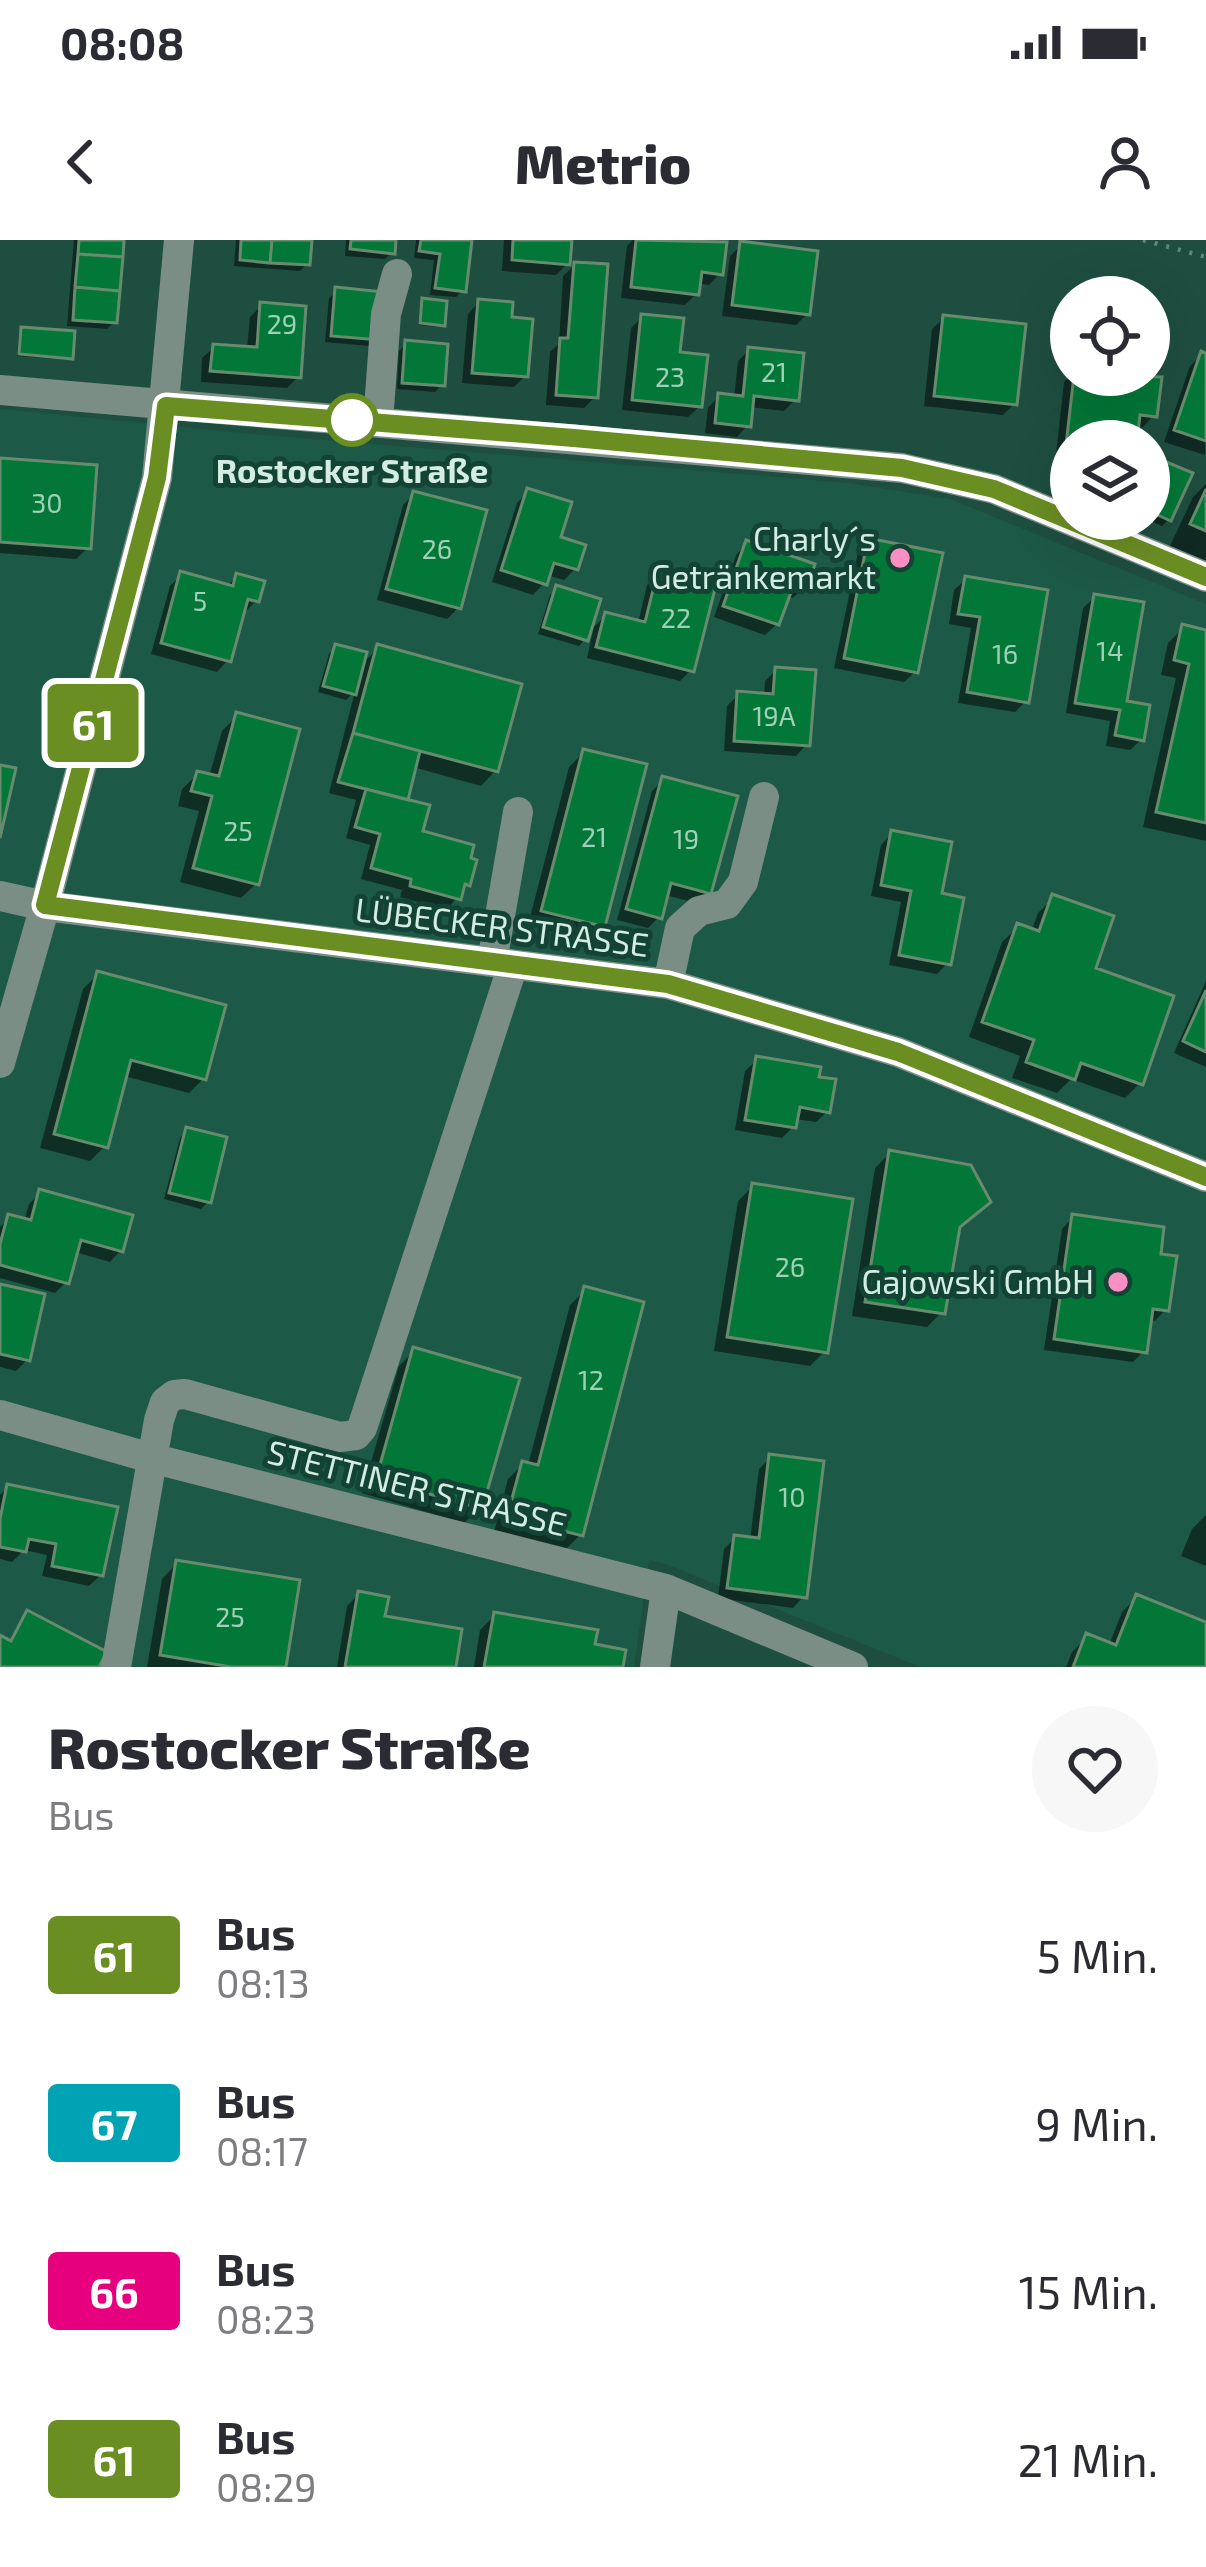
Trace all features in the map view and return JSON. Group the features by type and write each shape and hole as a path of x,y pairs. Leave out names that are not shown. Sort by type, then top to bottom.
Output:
{"street":[{"path":"0,1063 157,478 179,240"},
{"path":"378,422 386,314 397,274"},
{"path":"0,390 902,468 994,489 1206,577"},
{"path":"668,984 680,928 699,911 727,904 743,882 764,797"},
{"path":"116,1667 151,1457 165,1402 185,1394 340,1437 356,1436 368,1412 502,963 518,812"},
{"path":"0,896 45,905"},
{"name":"LÜBECKER STRASSE","path":"45,905 668,984 898,1052 1206,1177"},
{"name":"STETTINER STRASSE","path":"0,1415 666,1589 853,1667"},
{"path":"655,1667 666,1589"}],"path":[{"path":"1143,240 1206,257"}],"shaded area":[{"path":"0,409 848,483 950,499 1206,604 1206,1667 920,1667 649,1560 634,1667 0,1667"}],"building":[{"path":"79,240 124,240 123,257 78,254"},
{"path":"241,240 272,240 270,263 240,260"},
{"path":"272,240 312,240 310,265 270,263"},
{"path":"351,240 396,240 395,254 350,249"},
{"path":"421,240 472,240 466,292 435,288 440,254 419,251"},
{"path":"513,240 572,240 570,265 512,260"},
{"path":"636,240 727,242 723,275 702,272 699,295 631,287"},
{"path":"740,241 818,251 810,315 732,305"},
{"path":"78,254 123,257 120,291 75,287"},
{"path":"574,262 608,264 598,398 556,395 560,338 568,338"},
{"path":"75,287 120,291 117,323 73,320"},
{"path":"335,287 384,292 379,340 331,336"},
{"path":"422,298 447,301 445,326 420,323"},
{"path":"478,299 513,302 512,317 533,319 528,377 472,373"},
{"path":"260,302 306,306 301,378 210,371 213,344 257,347"},
{"path":"641,314 684,318 680,352 708,355 702,407 632,400"},
{"path":"943,315 1026,324 1017,405 934,396"},
{"path":"21,327 75,331 73,359 19,354"},
{"path":"405,340 448,344 445,386 402,383"},
{"path":"748,347 804,353 799,401 754,396 751,427 715,423 718,393 743,396"},
{"path":"1201,351 1206,353 1206,441 1174,430"},
{"path":"1072,396 1160,396 1157,417 1069,420"},
{"path":"0,458 97,465 91,549 0,542"},
{"path":"1170,463 1193,473 1170,521"},
{"path":"527,488 572,502 561,537 586,545 578,570 554,563 547,585 501,570"},
{"path":"1206,489 1206,531 1190,524"},
{"path":"413,491 487,510 461,609 386,589"},
{"path":"868,538 943,553 918,673 844,658"},
{"path":"746,540 815,564 807,589 794,584 779,625 723,606"},
{"path":"658,570 716,585 694,672 596,647 605,612 645,622"},
{"path":"180,571 233,586 236,573 265,581 259,602 248,599 231,662 161,643"},
{"path":"965,576 1048,590 1029,703 967,692 980,617 958,614"},
{"path":"556,585 601,599 588,641 543,627"},
{"path":"1094,594 1144,602 1127,701 1150,705 1144,741 1115,735 1120,710 1075,703"},
{"path":"1182,624 1206,630 1206,823 1156,812 1189,664 1174,660"},
{"path":"335,644 367,652 356,695 323,686"},
{"path":"377,644 522,684 498,772 353,733"},
{"path":"775,667 816,670 810,746 734,741 737,691 773,694"},
{"path":"236,712 300,729 259,885 193,868 212,796 191,791 197,771 219,776"},
{"path":"353,733 420,751 408,800 338,782"},
{"path":"583,749 647,764 605,927 541,911"},
{"path":"0,765 16,768 0,838"},
{"path":"662,776 738,796 711,894 671,883 662,919 626,909"},
{"path":"366,789 430,805 423,831 474,845 471,858 477,860 461,900 410,886 411,879 371,868 380,834 355,827"},
{"path":"891,830 952,842 942,893 964,898 951,965 899,955 911,891 881,885"},
{"path":"1052,894 1114,916 1096,968 1174,996 1143,1085 1081,1063 1075,1080 1026,1062 1034,1040 982,1022 1017,923 1039,931"},
{"path":"97,971 226,1005 206,1080 131,1060 108,1148 54,1134"},
{"path":"1206,990 1206,1052 1183,1041"},
{"path":"756,1056 821,1067 819,1077 836,1079 830,1113 800,1107 796,1128 745,1120"},
{"path":"186,1127 227,1137 211,1203 169,1193"},
{"path":"889,1150 971,1165 991,1202 960,1227 945,1314 865,1302"},
{"path":"752,1183 853,1199 828,1353 727,1337"},
{"path":"39,1189 133,1215 123,1252 81,1240 69,1284 0,1265 8,1214 31,1220"},
{"name":"Gajowski GmbH","path":"1072,1214 1164,1227 1161,1254 1177,1256 1169,1311 1153,1309 1147,1353 1054,1339"},
{"path":"0,1284 45,1294 30,1361 0,1354"},
{"path":"584,1286 644,1302 583,1536 507,1517 522,1461 538,1465"},
{"path":"413,1347 520,1378 482,1509 376,1479"},
{"path":"769,1454 824,1461 807,1598 727,1588 734,1535 759,1538"},
{"path":"7,1484 118,1507 103,1576 52,1566 56,1544 29,1539 26,1552 0,1547"},
{"path":"176,1560 300,1580 286,1667 231,1667 160,1655"},
{"path":"358,1591 389,1597 385,1616 462,1629 456,1667 345,1667"},
{"path":"1136,1594 1206,1622 1206,1667 1073,1667 1086,1633 1116,1645"},
{"path":"27,1610 107,1652 99,1667 0,1667 0,1635 11,1641"},
{"path":"494,1612 598,1630 595,1644 626,1650 623,1667 484,1667"}],"bus line":[{"name":"61","path":"1206,577 994,489 902,468 166,406 157,478 45,905 668,984 898,1052 1206,1177"}],"place":[{"name":"Rostocker Straße","path":"352,420"},
{"name":"Charly´s Getränkemarkt","path":"900,558"},
{"name":"Gajowski GmbH","path":"1118,1282"}]}
